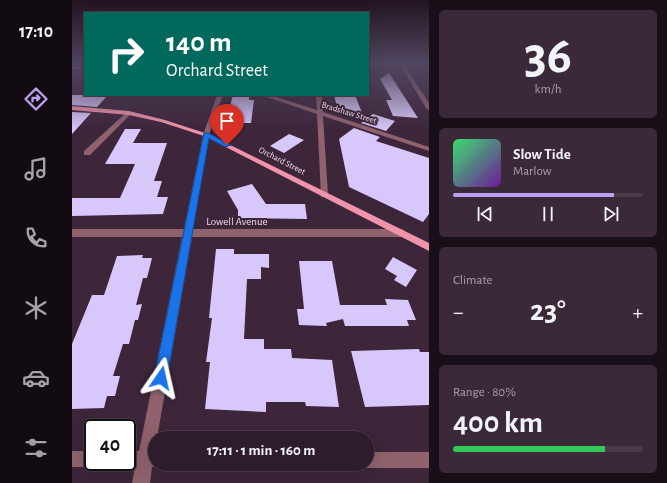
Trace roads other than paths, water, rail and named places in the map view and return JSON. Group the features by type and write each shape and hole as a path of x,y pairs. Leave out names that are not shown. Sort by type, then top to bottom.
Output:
{"main road":[{"name":"Orchard Street","path":"72,108 129,113 178,125 206,135 429,246"}],"street":[{"path":"415,86 429,108"},
{"path":"155,431 206,135 220,96"},
{"name":"Bradshaw Street","path":"267,96 381,132 429,149"},
{"path":"319,96 324,195"},
{"path":"87,153 129,113"},
{"name":"Lowell Avenue","path":"72,233 402,233"},
{"path":"72,459 84,459"},
{"path":"136,459 148,459"},
{"path":"374,460 429,460"},
{"path":"140,483 148,464"}]}
